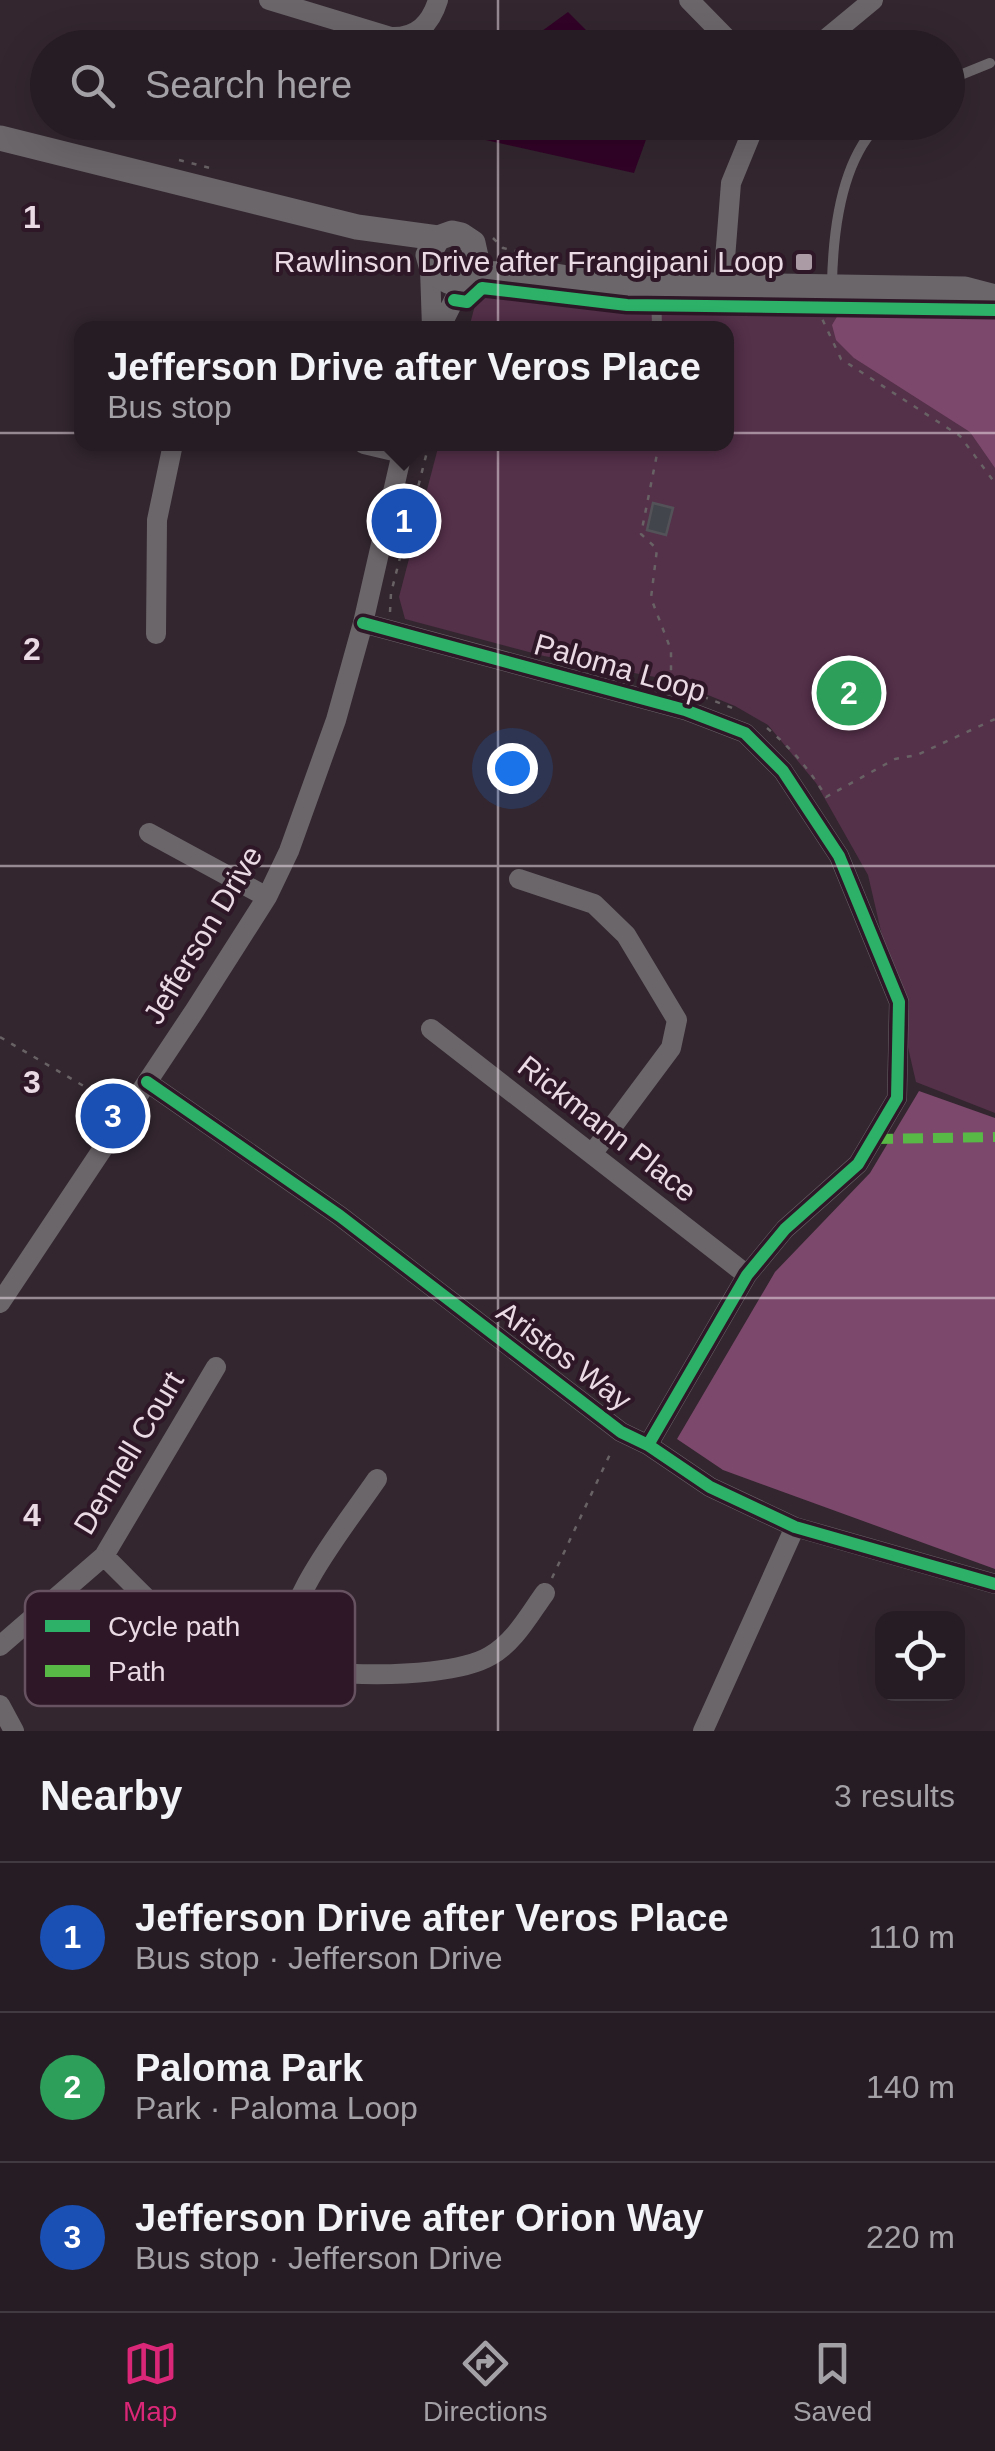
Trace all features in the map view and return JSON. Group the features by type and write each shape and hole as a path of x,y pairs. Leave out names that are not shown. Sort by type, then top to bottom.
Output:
{"street":[{"path":"269,0 365,30"},
{"path":"418,30 430,20 438,0"},
{"path":"689,0 718,30"},
{"path":"836,30 873,0"},
{"path":"0,138 357,227 438,238 452,233 461,235 475,248 537,273"},
{"path":"723,284 731,183 749,140"},
{"path":"0,154 58,154"},
{"path":"357,227 430,267 445,281 537,273 600,282 723,284 833,296 964,289 995,282"},
{"path":"432,321 429,250 438,238"},
{"path":"444,321 477,262 475,248"},
{"path":"964,289 995,297"},
{"path":"156,634 158,520 172,451"},
{"name":"Jefferson Drive","path":"2,1296 128,1112 267,897 316,780 363,623 402,451"},
{"name":"Paloma Loop","path":"363,623 684,710 744,733 783,771 839,856 899,1002 897,1098 858,1164 785,1229 746,1276 648,1445"},
{"path":"149,833 267,897"},
{"path":"519,879 594,904 626,935 677,1020 671,1048 592,1154"},
{"name":"Rickmann Place","path":"432,1029 746,1276"},
{"name":"Aristos Way","path":"147,1082 340,1216 620,1432 648,1445 710,1487 794,1527 995,1584"},
{"name":"Dennell Court","path":"64,1591 104,1556 216,1367"},
{"path":"302,1591 377,1479"},
{"path":"703,1731 794,1527"},
{"path":"104,1556 141,1591"},
{"path":"355,1671 469,1666 492,1656 509,1641 545,1593"},
{"name":"Dennell Court","path":"0,1646 25,1624"},
{"path":"0,1705 14,1731"}],"lane":[{"path":"965,73 990,63"},
{"path":"833,296 839,198 866,140"},
{"path":"656,283 657,321"}],"path":[{"path":"796,306 816,307 833,296"},
{"path":"816,307 841,358 960,436 995,483"},
{"path":"396,621 389,610 390,593 427,451"},
{"path":"657,451 641,534 657,548 651,598 670,650 671,686 715,699 745,714"},
{"path":"766,728 791,750 826,797 894,759 917,755 995,719"},
{"path":"0,1037 128,1112"},
{"path":"545,1593 620,1432"}],"shaded area":[{"path":"568,12 586,30 543,30"},
{"path":"486,140 646,140 634,173"},
{"path":"482,279 603,300 995,314 995,1113 916,1082 868,875 816,783 768,725 735,706 671,680 544,656 405,619 399,597 437,451 734,451 734,321 471,321"},
{"path":"838,315 995,319 995,468 970,432 854,358 836,340 832,325"},
{"path":"919,1091 995,1118 995,1569 723,1470 677,1439 775,1272 870,1173"}],"building":[{"path":"653,503 673,508 666,535 647,530"}],"marked path":[{"path":"873,1139 995,1137"}],"cycle path":[{"path":"454,300 467,302 482,288 627,305 995,310"},
{"path":"363,623 685,710 745,733 783,771 839,856 899,1002 897,1098 858,1164 785,1229 747,1275 648,1445"},
{"path":"147,1082 340,1216 621,1432 648,1445 710,1487 795,1527 995,1584"}],"place":[{"name":"Rawlinson Drive after Frangipani Loop","path":"804,262"},
{"name":"Jefferson Drive after Veros Place","path":"404,521"},
{"name":"Paloma Park","path":"849,693"},
{"name":"Jefferson Drive after Orion Way","path":"113,1116"}]}
